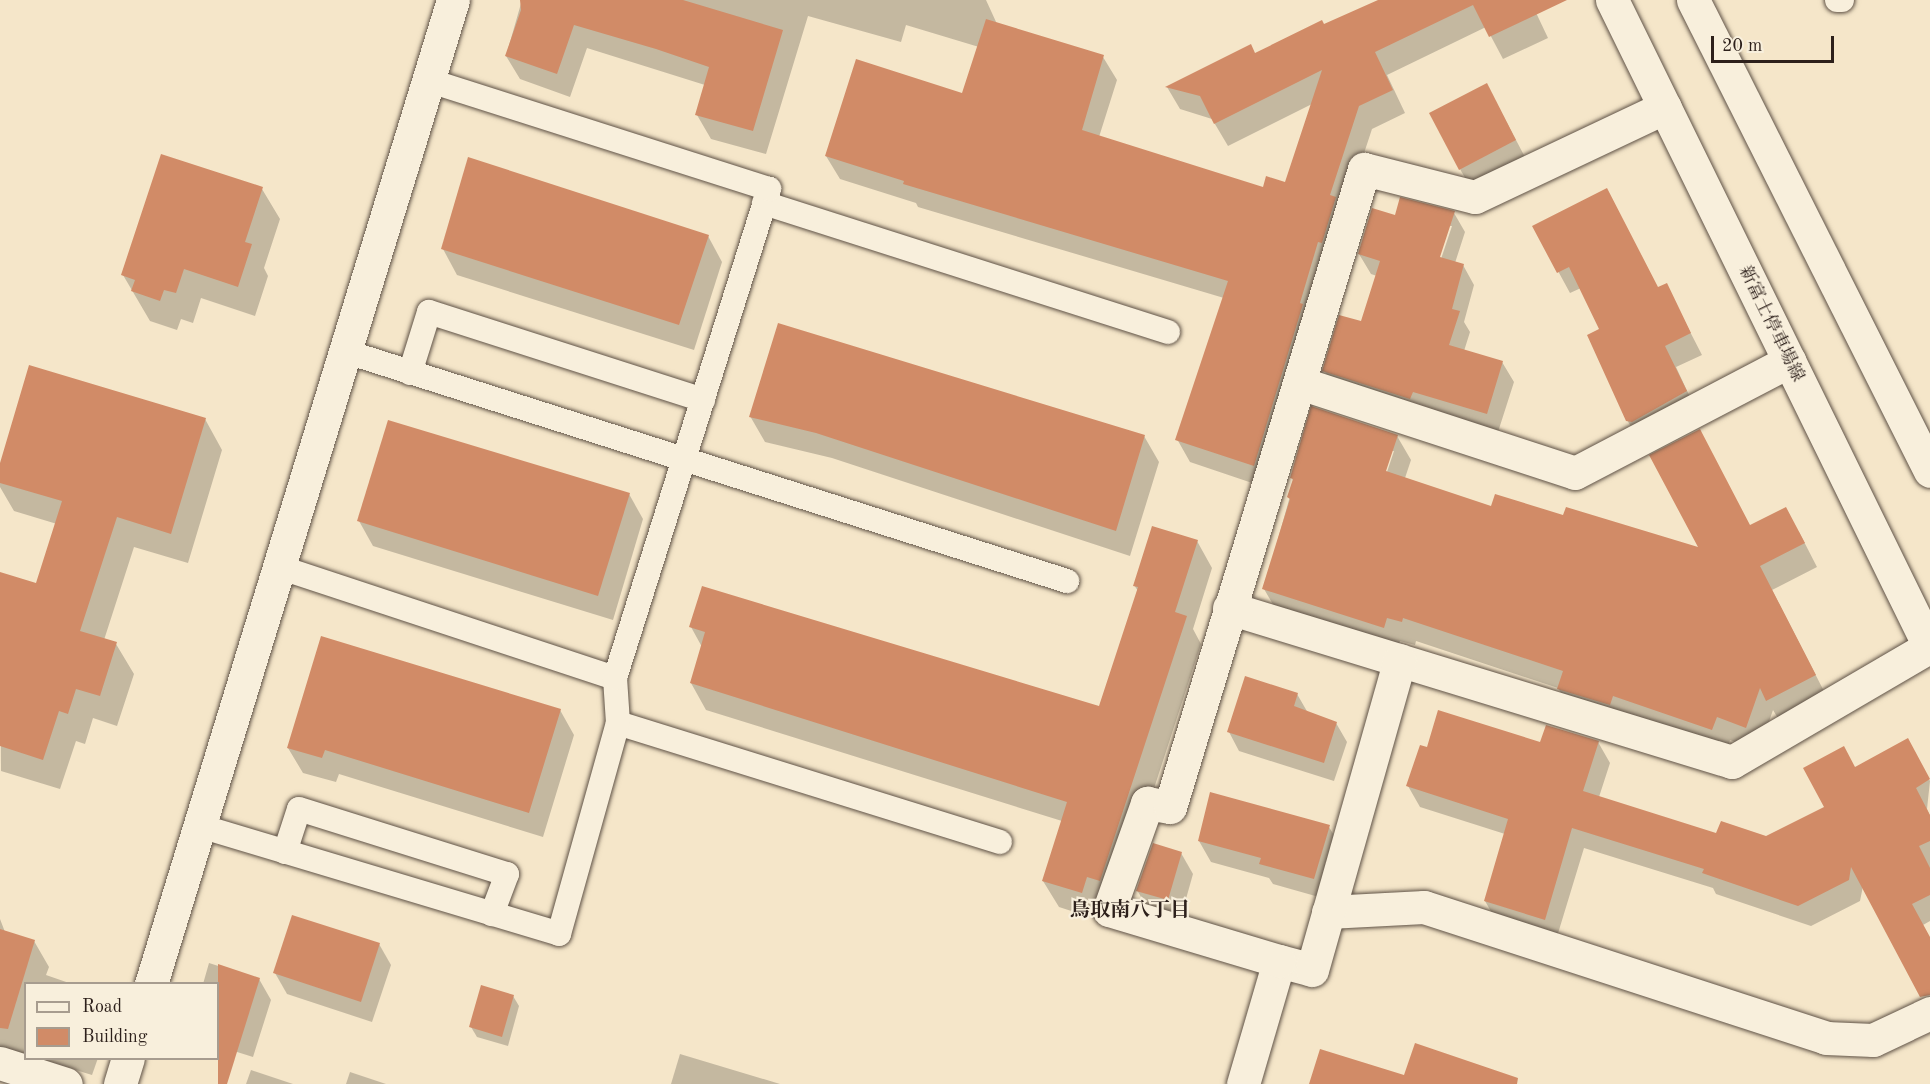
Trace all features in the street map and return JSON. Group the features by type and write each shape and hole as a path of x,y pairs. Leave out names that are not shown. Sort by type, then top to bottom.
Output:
{"street":[{"path":"152,982 453,0"},
{"name":"新富士停車場線","path":"1612,0 1930,648"},
{"path":"1693,0 1930,471"},
{"path":"1400,660 1312,970 1109,910 1147,803 1170,807 1364,169 1474,197 1665,107"},
{"path":"1300,382 1575,473 1789,361"},
{"path":"1229,608 1732,762 1930,648"},
{"path":"1328,912 1424,907 1827,1038 1873,1040 1930,1013"},
{"path":"1243,1084 1279,961"},
{"path":"120,1084 128,1060"},
{"path":"0,1063 66,1084"}],"lane":[{"path":"200,826 560,934 618,723 615,678 769,189 427,80"},
{"path":"764,203 1168,332"},
{"path":"410,373 429,312 703,400"},
{"path":"344,351 684,462 1067,581"},
{"path":"279,567 615,678"},
{"path":"618,723 1000,842"},
{"path":"285,852 299,809 507,874 492,914"}],"building":[{"path":"520,0 683,0 783,30 753,131 695,115 709,67 656,49 574,25 557,74 505,56 521,10"},
{"path":"1378,0 1567,0 1489,37 1473,5 1375,52 1393,90 1359,106 1330,195 1336,197 1322,243 1318,242 1300,303 1303,304 1254,466 1175,440 1228,281 903,184 904,181 825,156 856,59 962,93 986,19 1104,55 1082,130 1263,187 1266,176 1285,182 1322,70 1214,124 1200,96 1165,87 1251,44 1255,53 1322,20 1324,24"},
{"path":"1487,83 1516,140 1459,170 1429,113"},
{"path":"161,154 263,187 245,242 252,244 238,287 184,269 176,293 164,290 160,301 131,291 135,280 121,275"},
{"path":"468,157 709,235 679,325 441,249"},
{"path":"1607,188 1658,287 1667,283 1691,333 1665,346 1687,391 1632,422 1626,421 1587,335 1599,329 1569,267 1557,273 1532,226"},
{"path":"1400,197 1455,211 1440,257 1464,264 1452,309 1460,311 1449,345 1503,361 1487,414 1413,392 1410,399 1322,371 1339,315 1361,321 1380,261 1358,254 1372,208 1395,215"},
{"path":"778,323 1145,435 1116,531 816,433 749,417"},
{"path":"29,365 206,418 171,534 117,517 80,631 117,642 100,696 76,689 68,714 59,711 43,760 0,746 0,572 36,583 62,501 0,483 0,463"},
{"path":"1311,406 1398,435 1386,471 1491,506 1495,494 1563,515 1566,507 1698,547 1649,455 1700,429 1750,525 1786,507 1805,543 1760,566 1816,675 1766,701 1760,688 1746,728 1717,717 1712,730 1613,696 1610,705 1557,689 1563,671 1403,618 1402,622 1387,618 1384,628 1262,589 1290,499 1287,497 1293,479 1290,478"},
{"path":"388,420 630,493 598,596 357,521"},
{"path":"1152,526 1198,540 1175,612 1187,616 1100,881 1087,877 1082,893 1042,881 1067,802 690,683 705,632 689,627 702,586 1099,706 1138,587 1133,586"},
{"path":"321,636 561,709 529,813 325,750 322,758 287,748"},
{"path":"1245,676 1298,693 1294,706 1337,722 1324,763 1227,732"},
{"path":"1438,710 1540,742 1546,725 1599,741 1583,791 1716,833 1721,821 1766,836 1824,807 1803,768 1844,746 1855,767 1908,738 1930,779 1916,788 1930,815 1930,841 1919,846 1930,868 1930,895 1912,904 1930,937 1930,995 1920,997 1851,867 1849,880 1798,906 1702,873 1704,869 1572,828 1545,920 1484,901 1508,819 1406,786 1420,745 1427,747"},
{"path":"1210,792 1330,825 1314,879 1259,864 1261,858 1198,841"},
{"path":"1153,843 1182,852 1168,900 1136,891"},
{"path":"292,915 380,943 361,1002 273,973"},
{"path":"0,929 35,940 8,1029 0,1028"},
{"path":"218,964 260,978 227,1084 218,1084"},
{"path":"481,985 514,995 502,1037 469,1027"},
{"path":"1415,1043 1518,1078 1517,1084 1309,1084 1320,1049 1404,1075"}],"district":[{"name":"鳥取南八丁目","path":"1130,911"}]}
